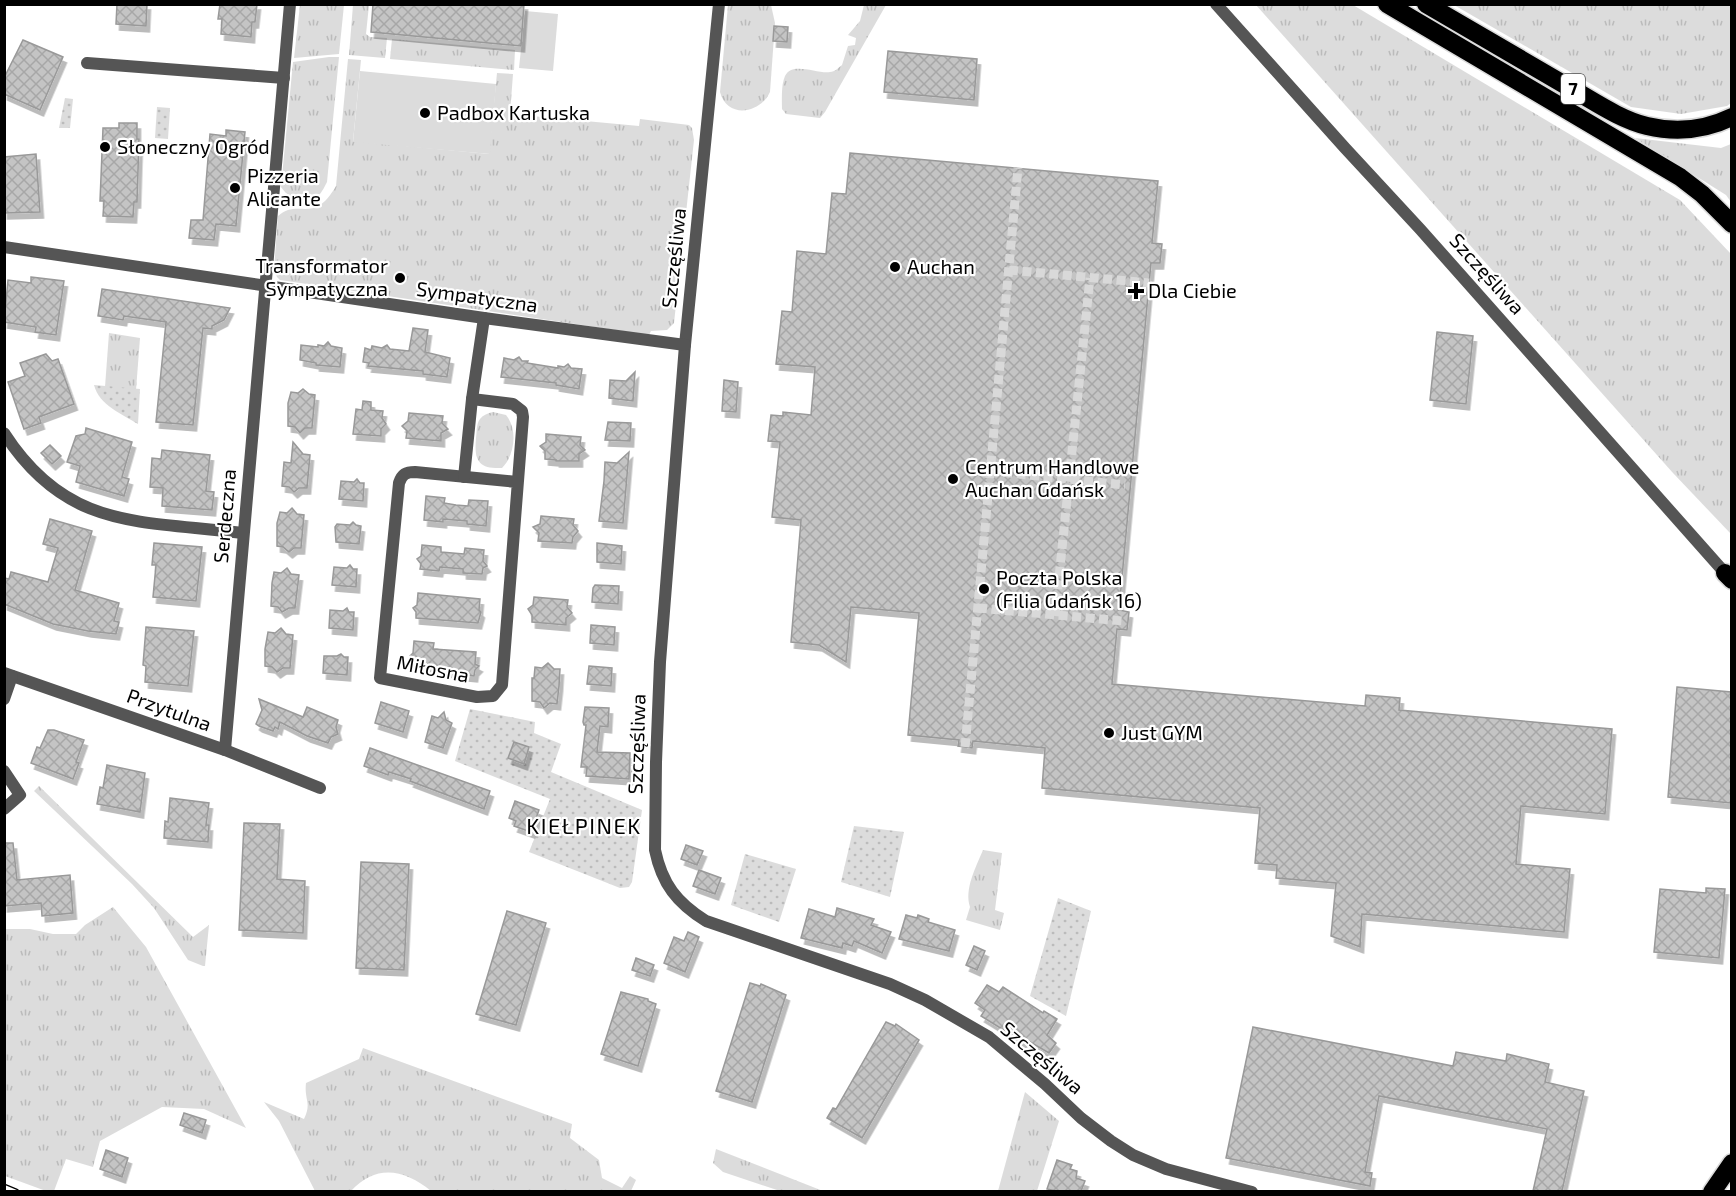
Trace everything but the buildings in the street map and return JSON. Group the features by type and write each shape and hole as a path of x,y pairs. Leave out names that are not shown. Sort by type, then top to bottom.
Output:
{"highway":[{"path":"1387,4 1680,177 1702,194 1731,224"},
{"name":"7","path":"1426,4 1622,117 1647,126 1696,129 1717,124 1731,117"},
{"path":"1712,1191 1731,1163"}],"street":[{"path":"264,285 290,4"},
{"name":"Szczęśliwa","path":"719,4 685,345 657,715 655,850 668,887 688,909 706,921 890,984 944,1010 989,1037 1082,1118 1133,1155 1166,1169 1252,1191"},
{"name":"Szczęśliwa","path":"1216,4 1428,238 1728,576"},
{"path":"87,63 284,78"},
{"name":"Sympatyczna","path":"4,247 484,318 685,345"},
{"name":"Serdeczna","path":"225,750 264,285"},
{"path":"464,477 484,318"},
{"name":"Miłosna","path":"472,399 513,404 522,411 513,563 502,685 493,696 477,698 381,678 401,477 404,474 415,472 517,482"},
{"path":"4,433 18,453 43,480 65,497 87,508 124,520 243,532"},
{"path":"4,699 8,675"},
{"name":"Przytulna","path":"8,675 225,750 320,788"},
{"path":"4,771 20,795 4,809"}],"green space":[{"path":"300,5 344,5 339,54 294,58"},
{"path":"353,5 369,5 366,34 370,37 387,38 385,58 349,55"},
{"path":"728,5 771,5 775,23 770,92 759,105 752,109 736,110 724,101 720,92"},
{"path":"864,5 886,5 825,112 820,118 786,114 782,109 782,88 785,76 793,69 830,72 842,65 848,46 855,45 856,38 848,35 860,21"},
{"path":"1256,5 1353,5 1680,200 1731,254 1731,534 1673,473"},
{"path":"1454,5 1731,5 1731,103 1727,106 1681,114 1631,107"},
{"path":"525,11 558,14 553,71 519,68"},
{"path":"392,39 515,50 514,70 390,59"},
{"path":"339,57 327,182 320,194 314,198 298,200 288,195 281,187 293,62"},
{"path":"348,59 361,60 353,141 489,154 497,73 513,74 510,114 639,126 640,119 689,125 692,128 694,140 674,323 667,330 651,331 649,335 280,280 274,269 278,216 293,209 313,208 320,205 336,186"},
{"name":"Padbox Kartuska","path":"360,71 496,84 490,154 353,142"},
{"path":"65,98 73,99 70,128 59,128"},
{"path":"157,107 170,108 168,139 155,138"},
{"path":"1635,138 1721,148 1731,144 1731,202 1726,195"},
{"path":"109,333 140,338 136,390 105,387"},
{"path":"94,385 140,389 138,424 106,403"},
{"path":"493,412 506,415 512,427 512,449 502,468 483,465 479,462 476,452 479,421 484,415"},
{"path":"470,709 535,722 534,733 561,744 551,772 642,810 632,882 629,887 620,888 529,852 550,799 455,761"},
{"path":"39,786 193,937 209,925 205,966 188,960 154,908 132,884 34,791"},
{"path":"854,826 904,832 890,897 841,882"},
{"path":"983,850 1002,853 995,910 1004,913 1000,930 966,920 970,907 970,886"},
{"path":"745,854 796,869 779,922 731,905"},
{"path":"1058,898 1091,911 1066,1016 1030,996"},
{"path":"113,907 146,947 246,1128 204,1109 162,1107 100,1141 93,1167 66,1159 54,1191 46,1191 5,1176 5,929 76,934 85,925"},
{"path":"363,1048 572,1124 570,1138 599,1160 602,1178 622,1188 630,1176 636,1180 631,1191 431,1191 400,1174 380,1173 361,1182 351,1191 315,1191 279,1121 264,1102 304,1119 308,1105 306,1083 359,1059"},
{"path":"1025,1092 1059,1121 1037,1191 998,1191"},
{"path":"716,1149 823,1191 780,1191 723,1172 713,1163"}],"tunnel":[{"path":"965,747 1018,168"},
{"path":"1009,270 1149,283"},
{"path":"1055,616 1090,278"},
{"path":"990,471 1125,485"},
{"path":"978,608 1123,621"}],"railway":[{"path":"4,1187 16,1192"}],"place":[{"name":"Padbox Kartuska","path":"425,113"},
{"name":"Słoneczny Ogród","path":"105,147"},
{"name":"Pizzeria Alicante","path":"235,188"},
{"name":"Auchan","path":"895,267"},
{"name":"Transformator Sympatyczna","path":"400,278"},
{"name":"Dla Ciebie","path":"1136,291"},
{"name":"Centrum Handlowe Auchan Gdańsk","path":"953,479"},
{"name":"Poczta Polska (Filia Gdańsk 16)","path":"984,589"},
{"name":"Just GYM","path":"1109,733"}],"district":[{"name":"KIEŁPINEK","path":"584,826"}]}
